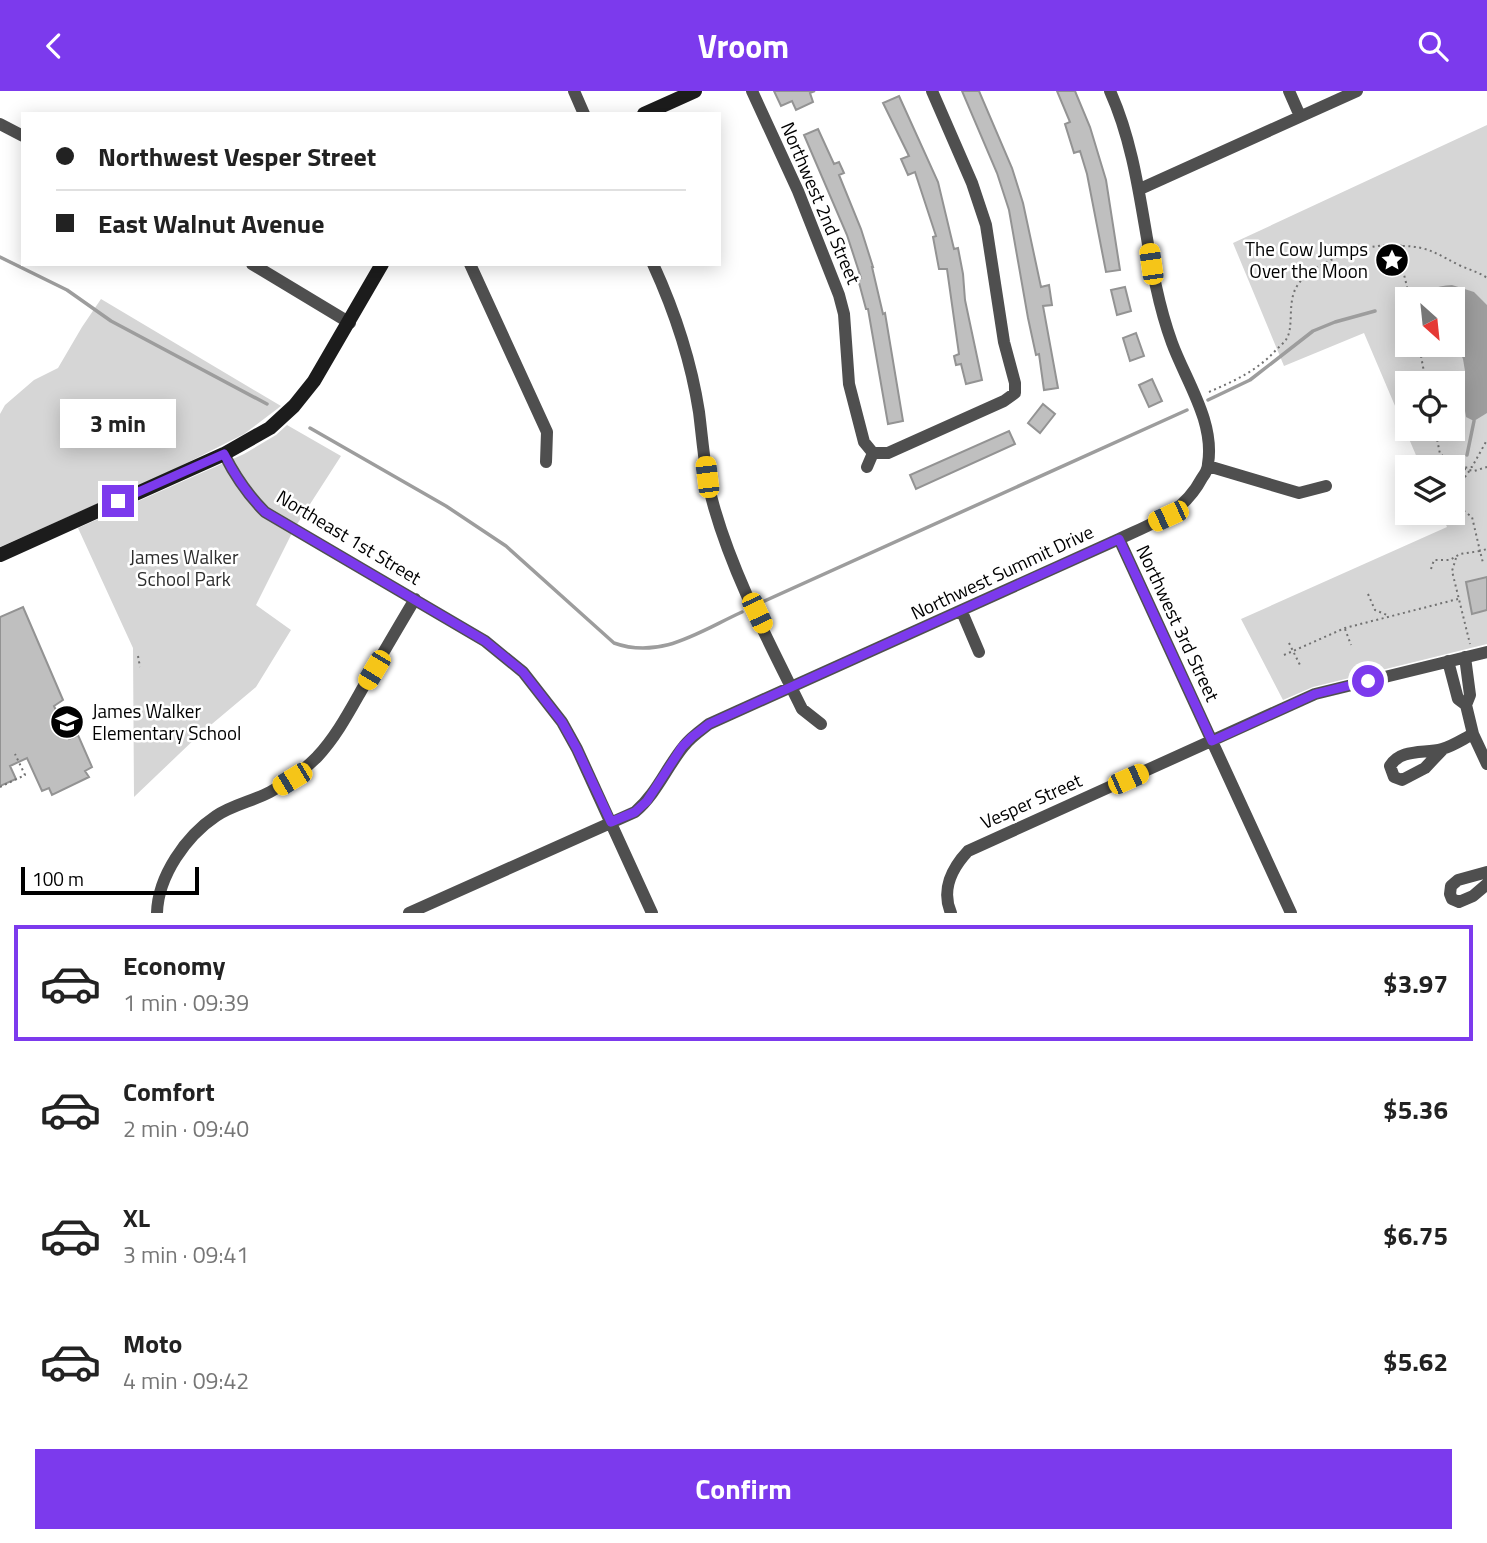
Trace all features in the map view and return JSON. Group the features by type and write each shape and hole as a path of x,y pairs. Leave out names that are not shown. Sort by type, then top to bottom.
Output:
{"street":[{"path":"574,91 583,112"},
{"path":"648,112 695,91"},
{"name":"Northwest 2nd Street","path":"752,91 798,191 839,295 844,314 849,384 864,442 873,453"},
{"path":"867,467 873,453 888,453 1004,401 1015,393 1014,377 1004,342 986,225 972,183 932,91"},
{"path":"1110,91 1125,128 1140,189 1158,298 1172,343 1205,422 1209,444 1208,466 1299,493 1326,487"},
{"path":"1289,91 1300,116"},
{"path":"1140,189 1357,91"},
{"path":"0,124 21,135"},
{"path":"255,266 350,323"},
{"path":"0,555 224,454 270,428 294,406 314,381 381,266"},
{"path":"471,266 547,432 546,462"},
{"path":"654,266 685,347 698,410 707,477 734,565 802,709 821,725"},
{"name":"Northeast 1st Street","path":"224,454 237,479 265,512 485,641 523,672 562,722 577,749 652,913"},
{"name":"Northwest Summit Drive","path":"409,913 635,812 647,801 692,737 709,724 962,612 1168,516 1183,505 1197,488 1208,466"},
{"name":"Northwest 3rd Street","path":"1119,539 1291,913"},
{"path":"158,913 168,874 180,851 196,833 218,815 271,792 292,779 317,756 338,730 415,599"},
{"path":"962,612 979,652"},
{"path":"1466,705 1471,695 1468,652"},
{"name":"Vesper Street","path":"951,913 947,895 949,879 955,864 968,851 1315,694 1448,661 1468,652 1487,652"},
{"path":"1448,661 1458,699 1466,705 1473,734 1486,759"},
{"path":"1443,749 1473,734"},
{"path":"1487,872 1458,880 1451,886 1450,894 1452,899 1459,902 1487,884"}],"path":[{"path":"1195,398 1254,371 1271,356 1288,337 1292,299 1297,284 1314,270 1362,249 1382,245 1420,246 1487,278"},
{"path":"1403,246 1399,254 1407,287"},
{"path":"1465,468 1472,467 1487,440"},
{"path":"1465,469 1487,467"},
{"path":"1465,478 1470,470"},
{"path":"1465,512 1472,517 1483,563"},
{"path":"1468,652 1451,571 1460,554 1487,549"},
{"path":"1431,569 1434,560 1456,558"},
{"path":"1368,594 1376,610 1390,616"},
{"path":"1284,655 1345,628 1458,599"},
{"path":"1345,628 1351,645"},
{"path":"1289,643 1301,667"},
{"path":"138,656 140,667"},
{"path":"0,787 25,775 15,754"}],"green space":[{"path":"1487,125 1487,644 1313,687 1283,700 1241,619 1447,527 1446,525 1465,525 1465,455 1416,455 1410,441 1465,441 1465,371 1395,371 1395,406 1364,333 1284,366 1233,243"},
{"name":"James Walker School Park","path":"101,299 281,406 244,434 169,472 0,547 0,414 5,405 34,380 58,368"},
{"name":"James Walker School Park","path":"287,425 341,456 294,529 256,605 291,630 256,687 200,734 134,797 133,648 78,528 244,454 276,435"}],"shaded area":[{"path":"1465,289 1474,292 1487,305 1487,413 1474,421 1466,417 1463,359"}],"building":[{"path":"774,91 815,91 810,93 813,102 796,110 792,101 781,106"},
{"path":"962,91 979,91 1012,168 1023,203 1041,287 1049,285 1052,305 1043,306 1058,388 1044,390 1009,210 997,173"},
{"path":"1057,91 1075,91 1090,127 1106,180 1120,270 1106,272 1087,174 1080,151 1074,153 1065,124 1070,122"},
{"path":"899,96 938,182 954,249 958,248 965,300 982,380 966,384 961,364 956,365 954,356 959,354 947,269 939,269 933,237 936,236 915,172 908,175 901,159 909,156 883,103"},
{"path":"818,129 834,164 839,162 844,173 839,175 873,267 883,314 885,313 903,421 888,424 868,309 858,279 861,278 847,235 804,135"},
{"path":"1125,287 1131,311 1117,315 1111,290"},
{"path":"1136,333 1144,356 1130,361 1123,338"},
{"path":"1152,379 1162,401 1149,407 1139,385"},
{"path":"1043,404 1055,414 1040,433 1028,423"},
{"path":"1009,431 1015,444 916,489 910,475"},
{"path":"1487,577 1487,610 1472,614 1466,582"},
{"name":"James Walker Elementary School","path":"23,607 63,700 54,706 69,739 78,735 92,767 85,771 89,777 52,795 49,788 42,791 27,758 10,766 16,779 0,786 0,617"}],"waterway":[{"path":"0,257 67,290 111,321 267,404"},
{"path":"1208,400 1250,380 1313,331 1375,311"},
{"path":"760,603 1187,410"},
{"path":"1467,455 1474,421"},
{"path":"310,428 446,506 506,546 614,643 631,647 664,646 695,635 742,612"}],"place":[{"name":"The Cow Jumps Over the Moon","path":"1392,260"},
{"name":"James Walker Elementary School","path":"67,722"}],"route":[{"path":"118,501 224,454 237,479 265,512 485,641 523,672 562,722 611,822 635,812 647,801 682,747 709,724 1119,539 1212,741 1315,694 1368,681"}]}
